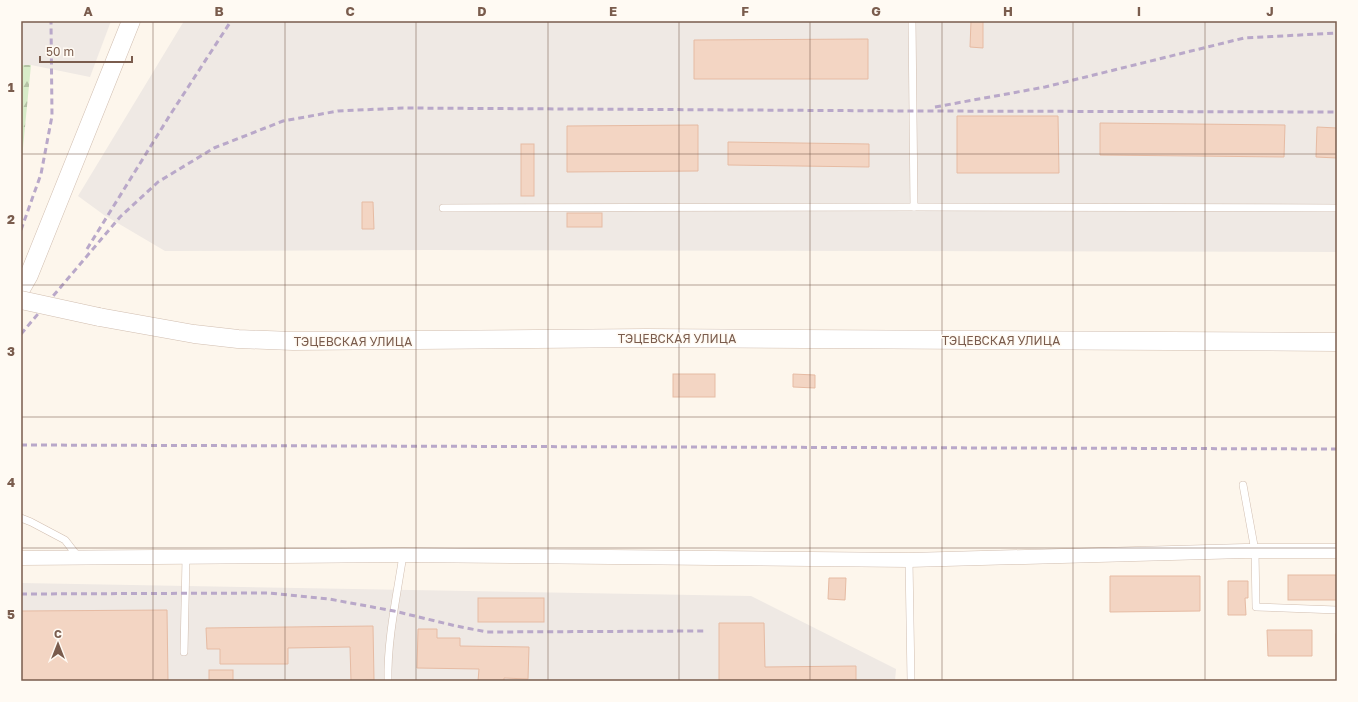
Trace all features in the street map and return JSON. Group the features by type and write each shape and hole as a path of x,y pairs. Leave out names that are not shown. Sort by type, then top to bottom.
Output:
{"street":[{"path":"21,289 29,275 131,21"},
{"name":"ТЭЦЕВСКАЯ УЛИЦА","path":"21,300 99,318 194,334 238,339 293,341 654,338 1337,342"},
{"path":"21,558 186,558 403,555 909,560 1255,551 1337,551"}],"lane":[{"path":"912,21 914,207"},
{"path":"443,208 1337,208"},
{"path":"1243,485 1255,551 1256,607 1337,610"},
{"path":"21,518 65,540 79,558"},
{"path":"388,681 394,611 403,555"},
{"path":"184,652 186,558"},
{"path":"909,560 911,681"}],"shaded area":[{"path":"21,21 111,21 90,77 31,65 21,65"},
{"path":"184,21 1337,21 1337,252 430,250 165,251 104,215 78,196"},
{"path":"21,583 751,596 896,669 895,681 21,681"}],"green space":[{"path":"21,65 31,65 21,168"}],"building":[{"path":"971,21 983,21 983,48 970,47"},
{"path":"868,39 868,79 694,79 694,40"},
{"path":"957,116 1058,116 1059,173 957,173"},
{"path":"1100,123 1285,125 1284,157 1100,155"},
{"path":"698,125 698,171 567,172 567,126"},
{"path":"1317,127 1337,128 1337,158 1316,157"},
{"path":"728,142 869,144 869,167 728,165"},
{"path":"521,144 534,144 534,196 521,196"},
{"path":"362,202 373,202 374,229 362,229"},
{"path":"567,213 602,213 602,227 567,227"},
{"path":"673,374 715,374 715,397 673,397"},
{"path":"793,374 815,375 815,388 793,387"},
{"path":"1288,575 1337,575 1337,600 1288,600"},
{"path":"1110,576 1200,576 1200,611 1110,612"},
{"path":"829,578 846,578 845,600 828,599"},
{"path":"1228,581 1248,581 1248,598 1245,598 1246,615 1228,615"},
{"path":"478,598 544,598 544,622 478,622"},
{"path":"167,610 168,681 21,681 21,611"},
{"path":"719,623 764,623 765,667 856,666 856,681 719,681"},
{"path":"373,626 374,680 351,681 350,647 288,648 288,664 220,664 220,649 207,649 206,628"},
{"path":"418,629 437,629 437,638 460,638 460,646 529,647 528,679 504,678 504,681 478,681 479,669 417,668"},
{"path":"1267,630 1312,630 1312,656 1268,656"},
{"path":"1337,634 1337,659 1336,659"},
{"path":"209,670 233,670 233,681 209,681"}],"railway":[{"path":"21,230 41,174 52,116 51,21"},
{"path":"87,249 170,115 231,21"},
{"path":"935,107 1045,87 1244,38 1337,33"},
{"path":"21,334 120,217 158,182 214,148 283,121 338,111 403,108 1337,112"},
{"path":"21,445 1337,449"},
{"path":"21,594 269,593 329,599 394,611 487,632 704,631"}]}
